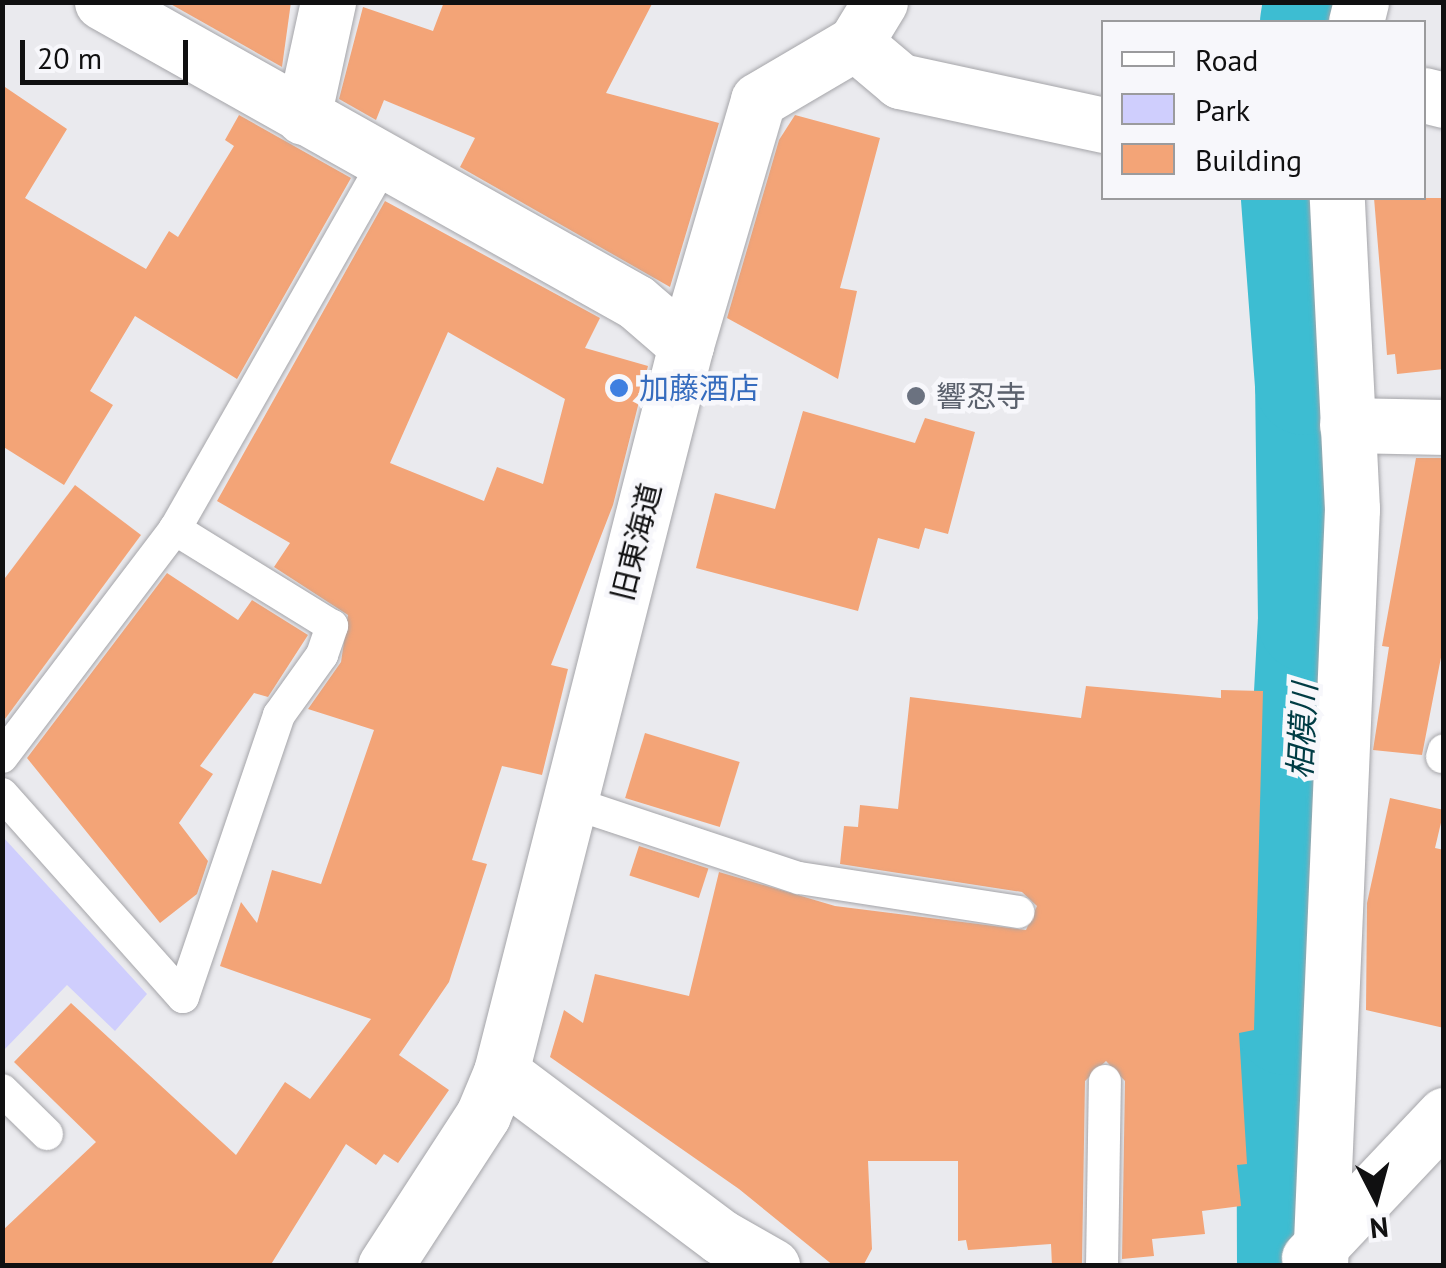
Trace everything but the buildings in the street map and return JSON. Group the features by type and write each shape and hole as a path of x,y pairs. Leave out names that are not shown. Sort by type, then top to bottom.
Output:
{"street":[{"path":"102,2 383,164 636,302 686,346"},
{"path":"303,117 328,2"},
{"path":"868,22 900,82 1101,124"},
{"name":"旧東海道","path":"385,1266 483,1115 500,1072 686,346 758,100 868,22"},
{"path":"1310,1261 1352,508 1337,200"},
{"path":"1348,426 1444,427"},
{"path":"500,1072 757,1262"},
{"path":"1310,1261 1444,1115"}],"lane":[{"path":"2,756 175,529 383,164"},
{"path":"2,794 183,997 279,715 322,655 332,626 175,529"},
{"path":"570,802 799,878 1018,912"},
{"path":"1102,1266 1105,1080"},
{"path":"2,1090 47,1134"}],"green space":[{"path":"3,837 147,994 115,1031 67,985 3,1051"}],"waterway":[{"name":"相模川","path":"1310,20 1313,2"},
{"name":"相模川","path":"1287,1266 1286,1025 1308,622 1305,385 1291,200"}],"place":[{"name":"加藤酒店","path":"619,388"},
{"name":"響忍寺","path":"916,396"}]}
